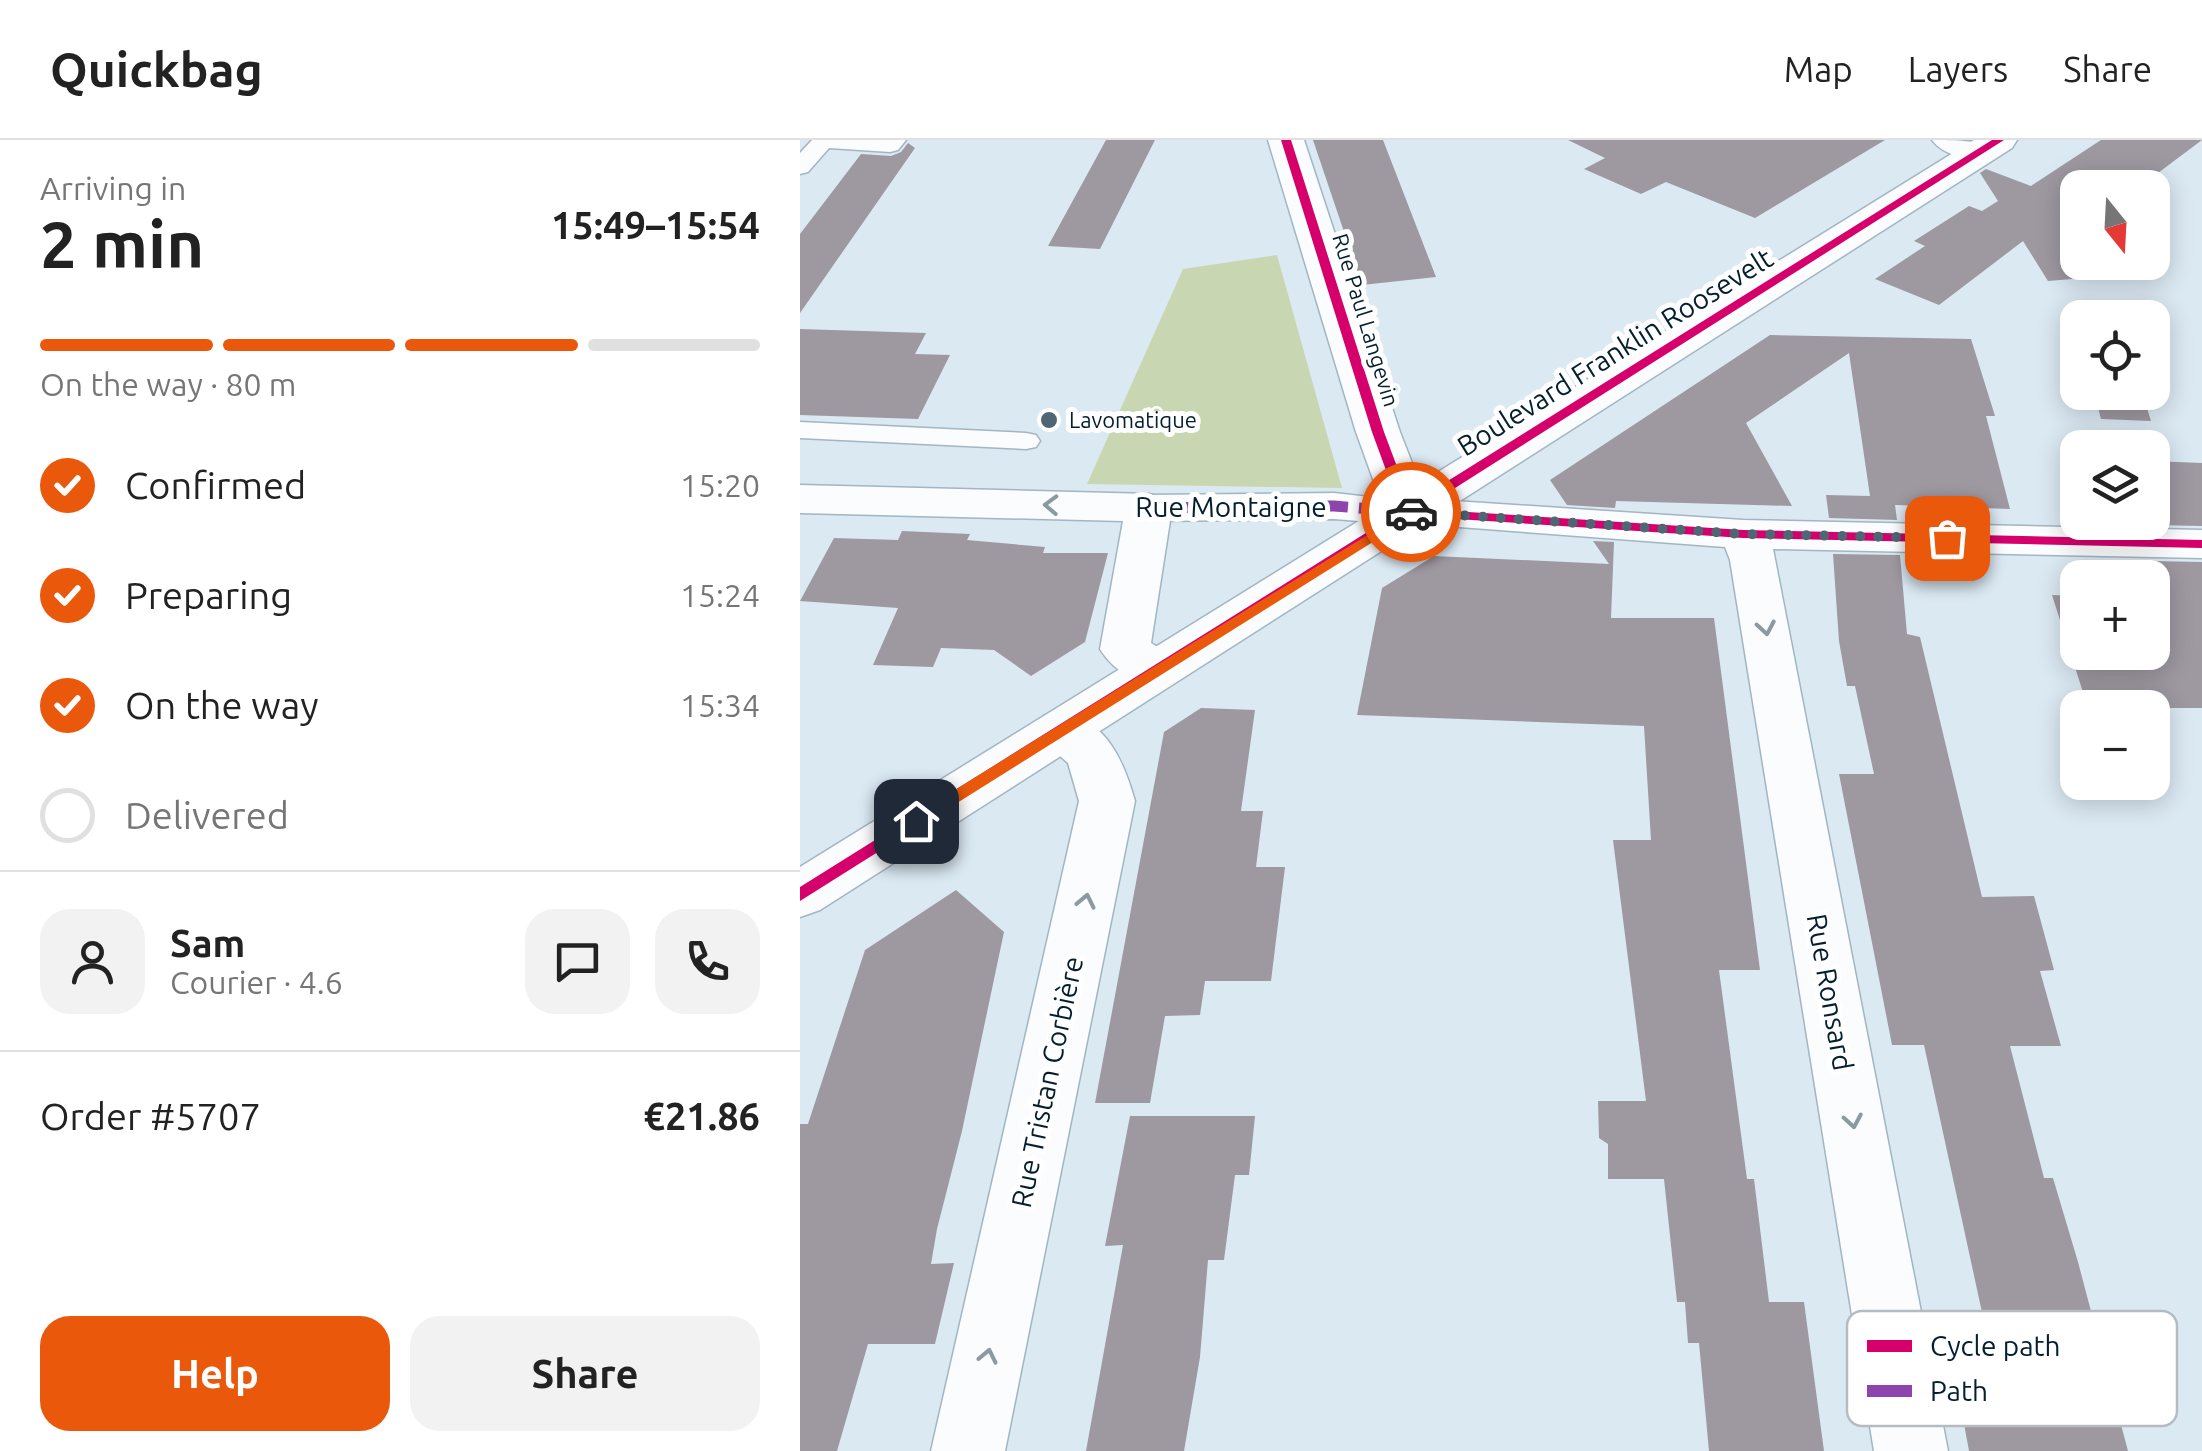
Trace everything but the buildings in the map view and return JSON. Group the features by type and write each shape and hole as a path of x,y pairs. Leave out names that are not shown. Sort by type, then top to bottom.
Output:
{"street":[{"name":"Rue Paul Langevin","path":"1286,140 1378,432 1408,512"},
{"name":"Boulevard Franklin Roosevelt","path":"800,895 1408,512 1977,144"},
{"name":"Rue Montaigne","path":"800,498 1148,508 1334,506 1743,534 2202,544"},
{"path":"1148,508 1124,649 1157,670"},
{"name":"Rue Ronsard","path":"1743,534 1754,560 1887,1311"},
{"name":"Rue Tristan Corbière","path":"968,1451 1107,801 1096,759 1086,745 1063,729"},
{"name":"Rue Ronsard","path":"1908,1426 1912,1451"}],"lane":[{"path":"800,167 823,142 890,145 895,140"},
{"path":"800,430 1026,441"}],"green space":[{"path":"1277,255 1342,488 1087,484 1183,269"}],"marked path":[{"path":"1149,508 1334,506 1408,512"}],"cycle path":[{"path":"1286,140 1378,432 1408,512"},
{"path":"800,895 1999,140"},
{"path":"1408,512 1743,534 2202,544"}],"way so far":[{"path":"1411,512 1743,534 1947,538"}],"place":[{"name":"Lavomatique","path":"1049,420"}],"route":[{"path":"916,821 1411,512"}]}
